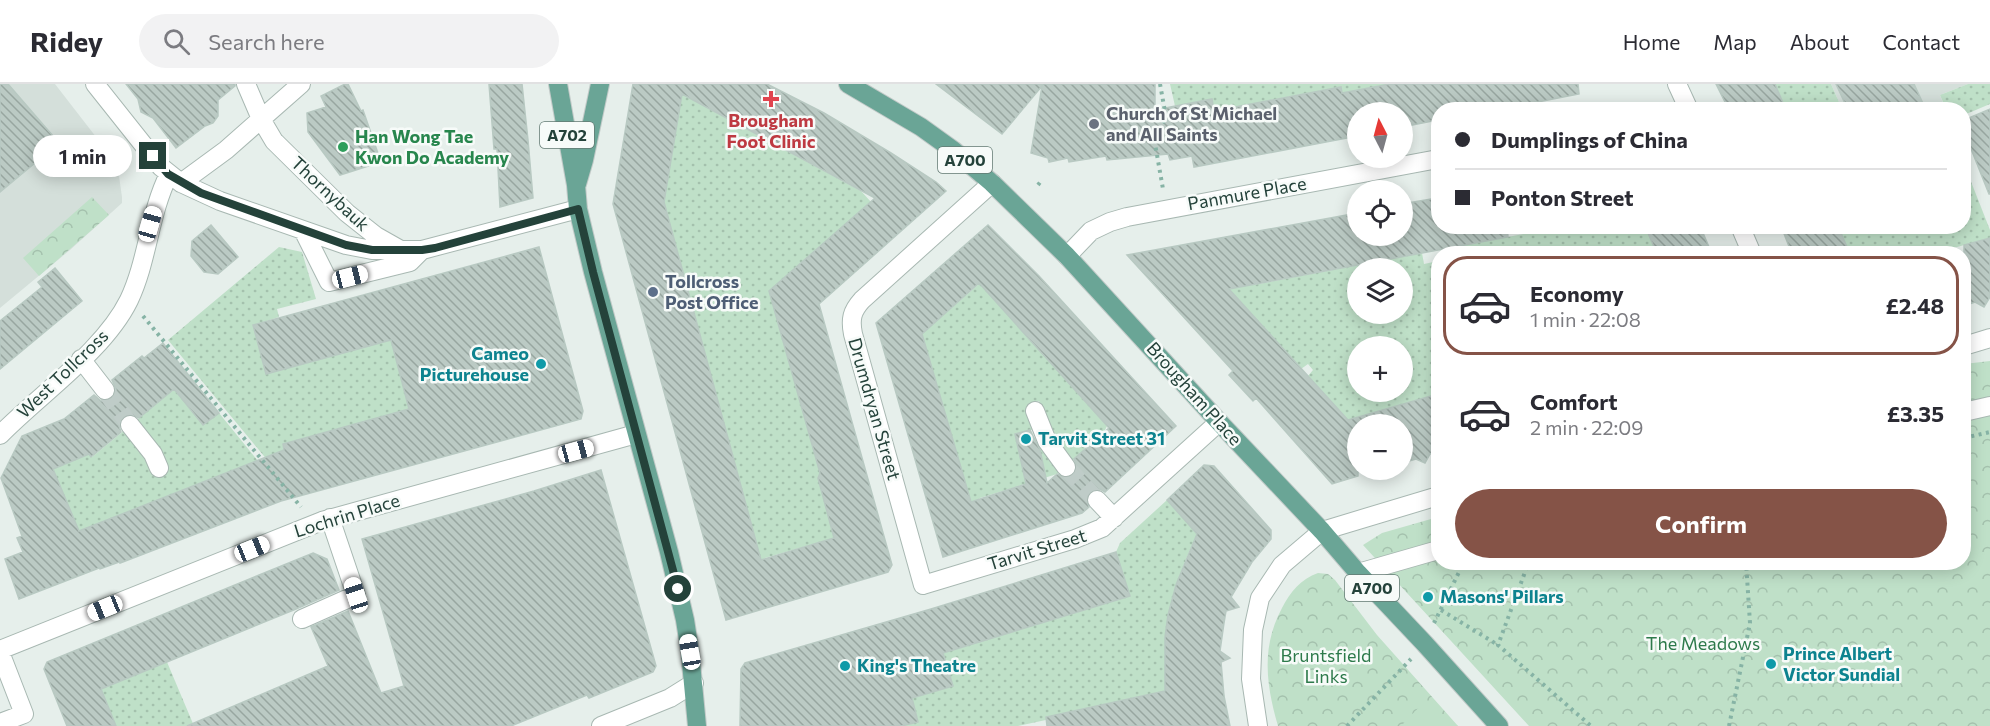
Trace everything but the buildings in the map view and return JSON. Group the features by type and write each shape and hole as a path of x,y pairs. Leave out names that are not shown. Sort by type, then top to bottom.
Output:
{"main road":[{"name":"A702","path":"558,84 576,185 578,209 685,620 694,683 697,726"},
{"name":"A700","path":"848,84 921,127 953,150 992,183 1067,256"},
{"path":"576,185 584,160 597,88"},
{"name":"Brougham Place","path":"1067,256 1322,531"},
{"name":"A700","path":"1322,531 1499,726"}],"street":[{"path":"95,84 175,178 226,150 301,84"},
{"name":"Thornybauk","path":"246,84 261,119 274,141 347,213 376,236 399,249"},
{"path":"1677,84 1685,102"},
{"name":"Panmure Place","path":"1067,256 1091,231 1110,222 1167,209 1431,160"},
{"name":"Thornybauk","path":"175,178 220,201 346,245 372,250 399,249"},
{"name":"West Tollcross","path":"0,435 112,327 135,287 159,193 175,178"},
{"name":"Drumdryan Street","path":"924,585 853,334 852,316 862,300 992,183"},
{"path":"399,249 422,250 578,209"},
{"path":"303,230 329,282 410,262 422,250"},
{"path":"1971,344 1990,338"},
{"path":"81,359 105,390"},
{"path":"1971,410 1990,406"},
{"path":"1035,411 1047,441 1066,466"},
{"name":"Tarvit Street","path":"924,585 1075,539 1102,528 1219,422"},
{"path":"130,425 153,454 159,468"},
{"name":"Lochrin Place","path":"0,723 24,714 0,651 322,521 636,434"},
{"path":"1258,726 1251,680 1252,630 1260,598 1282,565 1322,531 1431,498"},
{"path":"1097,500 1114,518"},
{"path":"302,619 356,595 322,521"},
{"path":"1358,573 1431,552"},
{"path":"601,726 670,698 694,683"}],"path":[{"path":"1160,84 1166,117 1154,138 1167,209"},
{"path":"129,299 322,521"},
{"path":"1971,436 1990,432"},
{"path":"1438,616 1460,570"},
{"path":"1498,645 1526,570"},
{"path":"1729,726 1750,623 1747,570"},
{"path":"1441,610 1498,645 1591,726"},
{"path":"1347,726 1411,659"}],"shaded area":[{"path":"0,84 55,84 110,155 119,176 122,203 0,308"},
{"path":"1831,84 1968,84 1940,95 1943,102 1839,102"}],"green space":[{"path":"1170,84 1390,84 1342,93 1340,87 1214,111 1212,99 1175,106"},
{"path":"1775,84 1831,84 1839,102 1783,102"},
{"path":"1968,84 1990,84 1990,104 1971,112 1971,102 1943,102 1940,95"},
{"path":"684,88 691,99 861,191 871,202 769,291 820,473 818,478 834,538 765,558 761,563 755,559 759,553 664,202 680,104 674,94"},
{"path":"1971,182 1990,230 1990,238 1961,246 1847,246 1841,234 1971,234"},
{"path":"92,197 109,215 39,276 23,258"},
{"path":"1523,234 1650,234 1654,246 1459,246"},
{"path":"279,247 302,252 316,299 277,309 279,317 253,325 266,374 398,338 415,408 283,444 297,496 168,340"},
{"path":"1422,253 1424,264 1431,262 1431,396 1413,401 1413,336 1347,336 1347,402 1411,402 1371,414 1347,414 1347,420 1308,376 1313,370 1308,364 1301,369 1227,287 1231,276 1253,285 1347,267 1347,324 1413,324 1413,258 1396,258"},
{"path":"980,283 1107,426 1104,432 1070,463 1039,401 1028,404 1035,429 1015,434 1018,448 1038,444 1062,470 1057,474 980,498 972,506 922,334"},
{"name":"The Meadows","path":"1990,361 1990,726 1529,726 1363,545 1382,533 1431,519 1431,570 1971,570 1971,363"},
{"path":"190,376 205,395 198,401 198,418 203,425 219,413 258,461 76,533 53,469 89,454 92,457"},
{"path":"1167,500 1207,544 1193,543 1173,599 1167,635 1166,694 1018,726 901,726 918,721 912,698 953,686 943,653 1130,596 1116,552 1120,543"},
{"name":"Bruntsfield Links","path":"1318,573 1328,574 1335,580 1377,635 1458,726 1278,726 1268,681 1268,652 1271,637 1275,623 1289,597 1301,582"},
{"path":"167,662 194,726 116,726 74,700"},
{"path":"1422,705 1444,726 1401,726"}],"tunnel":[{"path":"105,390 130,425"},
{"path":"1066,467 1097,500"}],"place":[{"name":"Brougham Foot Clinic","path":"771,99"},
{"name":"Church of St Michael and All Saints","path":"1094,124"},
{"name":"Han Wong Tae Kwon Do Academy","path":"343,147"},
{"name":"Tollcross Post Office","path":"653,292"},
{"name":"Cameo Picturehouse","path":"541,364"},
{"name":"Tarvit Street 31","path":"1026,439"},
{"name":"Masons' Pillars","path":"1428,597"},
{"name":"Prince Albert Victor Sundial","path":"1771,664"},
{"name":"King's Theatre","path":"845,666"}],"route":[{"path":"153,156 168,174 201,193 346,245 372,250 435,248 578,209 678,589"}]}
